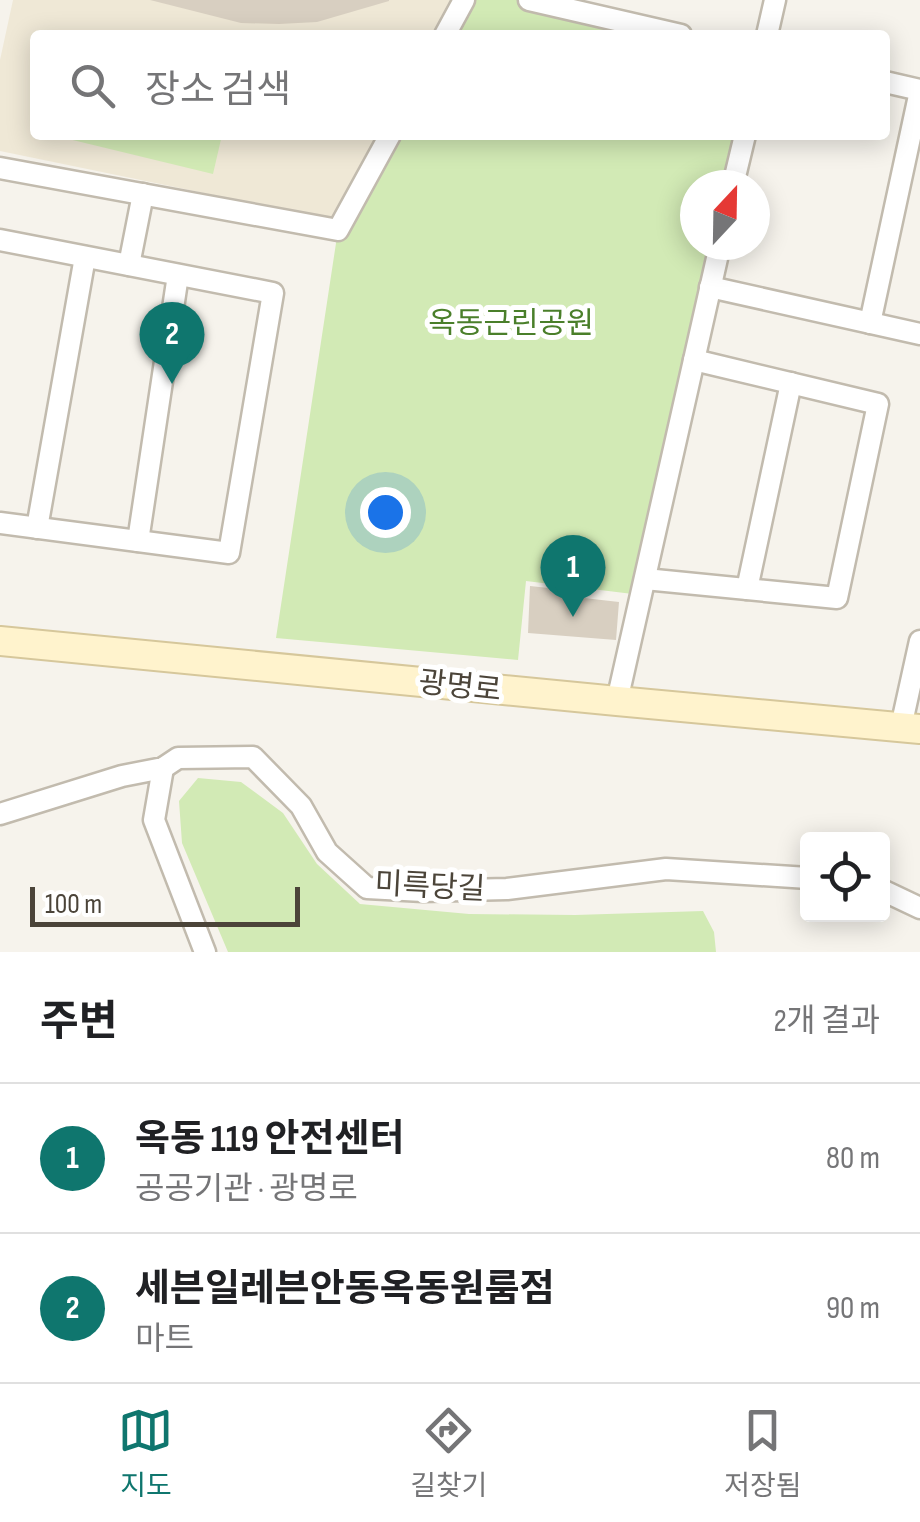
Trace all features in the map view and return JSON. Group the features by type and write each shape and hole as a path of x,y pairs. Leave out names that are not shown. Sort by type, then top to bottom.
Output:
{"street":[{"path":"447,30 464,0"},
{"path":"529,0 659,30"},
{"path":"769,30 775,0"},
{"path":"870,323 920,91 890,83"},
{"path":"0,168 338,230 387,140"},
{"path":"737,170 744,140"},
{"path":"129,265 143,194"},
{"path":"0,240 273,293 228,552 0,523"},
{"path":"37,528 85,257"},
{"path":"617,701 717,260"},
{"path":"138,541 178,275"},
{"path":"710,288 920,334"},
{"path":"644,579 837,598 878,404 694,360"},
{"path":"748,589 791,383"},
{"name":"광명로","path":"0,640 910,728"},
{"path":"910,728 920,641"},
{"name":"미륵당길","path":"0,814 122,776 164,768 178,758 252,757 301,806 326,852 367,888 507,889 666,870 800,878"},
{"path":"164,768 154,820 205,952"},
{"path":"890,894 920,908"}],"shaded area":[{"path":"13,0 456,0 444,30 30,30 30,140 381,140 335,220 0,151 0,60"}],"green space":[{"path":"464,0 529,0 659,30 448,30"},
{"path":"73,140 221,140 213,174"},
{"name":"옥동근린공원","path":"387,140 744,140 737,170 680,170 680,260 717,260 641,595 526,581 518,660 276,638 338,230"},
{"path":"198,778 241,782 283,813 317,864 360,904 469,914 703,911 714,932 716,952 228,952 182,843 179,801"}],"building":[{"path":"150,0 389,1 317,22 279,24 241,23"},
{"path":"530,586 585,592 584,598 619,602 616,640 528,633"}],"place":[{"name":"세븐일레븐안동옥동원룸점","path":"172,384"},
{"name":"옥동 119 안전센터","path":"573,617"}]}
